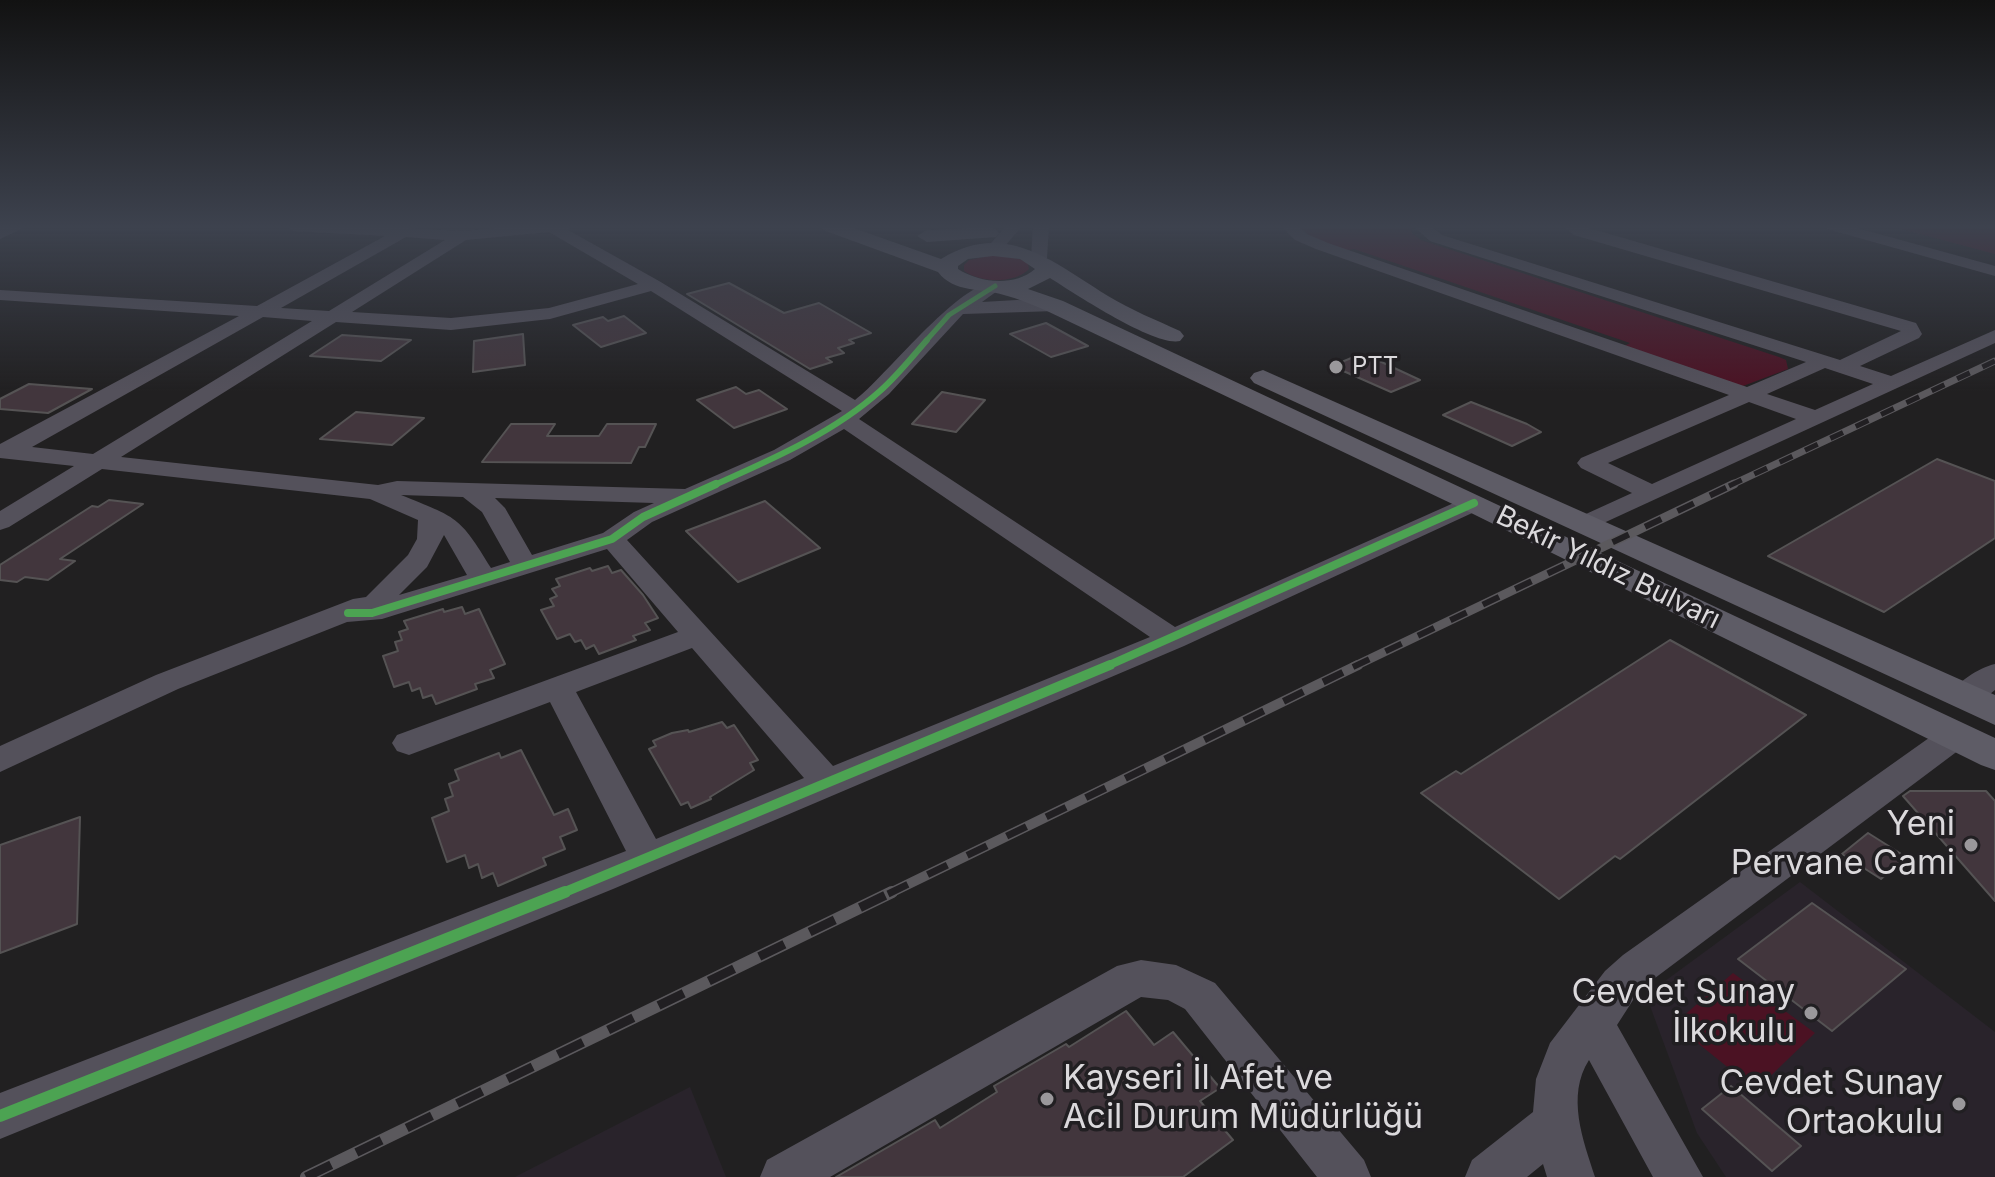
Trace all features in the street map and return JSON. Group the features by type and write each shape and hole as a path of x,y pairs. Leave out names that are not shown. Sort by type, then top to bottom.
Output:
{"main road":[{"path":"979,281 998,286 1031,281"},
{"name":"Bekir Yıldız Bulvarı","path":"1071,281 1104,303 1196,348 1995,711"},
{"name":"Bekir Yıldız Bulvarı","path":"998,286 1055,306 1474,503 1995,755"}],"street":[{"path":"4,451 316,281"},
{"path":"0,522 392,281"},
{"path":"647,281 851,415 1173,639"},
{"path":"951,281 944,307 955,312 1003,305 1055,306"},
{"path":"1423,281 1816,418"},
{"path":"1571,281 1892,383"},
{"path":"1652,493 1589,463 1748,394 1912,334 1909,327 1749,281"},
{"path":"0,295 413,323 491,321 550,313 653,285"},
{"path":"521,557 612,539 643,517 782,455 851,415 882,390 955,312 998,286"},
{"path":"1584,524 1995,336"},
{"path":"4,451 378,492 397,488 694,496"},
{"path":"470,491 492,508 521,557"},
{"path":"378,492 385,500 430,514 456,532 479,571"},
{"path":"0,1116 648,858 1173,639 1474,503"},
{"path":"380,598 425,549 432,529 430,514"},
{"path":"348,613 372,613 521,557 595,523 643,517"},
{"path":"612,539 828,783"},
{"path":"0,760 167,682 380,598 479,571"},
{"path":"409,743 695,636"},
{"path":"1964,697 1995,674"},
{"path":"558,687 648,858"},
{"path":"1571,1177 1555,1124 1558,1079 1566,1058 1593,1025 1605,1002 1637,968 1955,736"},
{"path":"784,1177 1132,979 1151,978 1177,983 1200,996 1347,1177"},
{"path":"1593,1025 1679,1177"},
{"path":"1489,1177 1555,1124"}],"shaded area":[{"path":"1448,281 1546,281 1779,357 1786,360 1788,369 1743,386 1621,348 1630,343"},
{"name":"Cevdet Sunay İlkokulu","path":"1800,882 1995,1032 1995,1177 1726,1177 1697,1133 1646,995"},
{"path":"1733,973 1815,1033 1756,1090 1674,1024"},
{"path":"690,1087 726,1177 515,1177"}],"building":[{"path":"729,283 784,313 819,303 871,333 849,340 854,343 838,348 844,353 826,358 832,362 810,369 687,294"},
{"path":"624,316 646,333 601,347 573,325 603,317 608,321"},
{"path":"1046,323 1088,346 1051,357 1010,334"},
{"path":"523,334 525,365 473,372 474,341"},
{"path":"342,335 411,340 381,361 310,356"},
{"path":"1361,354 1420,380 1391,392 1332,366"},
{"path":"29,384 92,389 48,413 0,409 0,399"},
{"path":"736,387 746,394 759,390 787,409 734,428 697,400"},
{"path":"942,392 985,400 956,432 912,424"},
{"path":"1471,402 1541,432 1512,446 1443,415"},
{"path":"356,412 424,418 392,445 320,439"},
{"path":"511,424 555,424 547,436 599,436 607,424 656,424 645,447 639,447 631,463 482,462"},
{"path":"1937,459 1995,481 1995,538 1884,612 1768,556"},
{"path":"109,500 143,504 60,559 75,561 48,580 25,577 17,582 0,580 0,565 92,506 98,507"},
{"path":"765,501 820,548 738,582 686,531"},
{"path":"608,566 612,573 621,570 643,595 658,618 645,623 650,630 633,636 636,640 599,654 594,645 586,649 581,640 575,642 570,634 557,639 541,610 554,606 550,599 557,596 552,589 560,586 556,579 590,568 592,571"},
{"path":"462,607 465,614 479,609 505,664 490,670 494,678 475,684 477,689 436,704 432,695 423,698 420,688 412,691 409,682 394,687 383,656 398,651 395,642 402,640 399,632 408,629 404,621 443,609 444,612"},
{"path":"1670,640 1806,715 1620,859 1615,856 1559,899 1421,793 1456,771 1461,774"},
{"path":"722,722 727,728 734,725 758,760 750,763 754,770 711,799 691,808 688,802 681,805 649,749 656,746 653,741 672,733 689,732"},
{"path":"521,750 554,815 568,809 577,830 560,837 565,849 543,858 546,865 498,886 493,873 482,878 478,864 469,868 465,855 447,862 432,818 449,811 445,799 453,796 449,784 459,780 455,770 499,753 501,758"},
{"name":"Yeni Pervane Cami","path":"1910,791 1986,791 1995,801 1995,901 1903,796"},
{"path":"80,817 77,924 0,953 0,845"},
{"path":"1868,833 1906,857 1881,879 1842,854"},
{"path":"1812,903 1906,969 1832,1031 1738,959"},
{"path":"1126,1011 1154,1045 1173,1032 1220,1088 1200,1101 1233,1140 1183,1177 836,1177 935,1120 940,1128 997,1092 994,1086 1066,1044 1069,1047"},
{"path":"1731,1086 1801,1146 1772,1171 1702,1109"}],"railway":[{"path":"1729,486 1995,361"},
{"path":"1353,667 1734,484"},
{"path":"888,894 1358,665"},
{"path":"306,1177 892,892"}],"cycle path":[{"path":"348,613 372,613 612,539 643,517 782,455 845,419 882,390 949,315 995,286"},
{"path":"0,1116 600,878 1173,639 1474,503"}],"place":[{"name":"PTT","path":"1336,367"},
{"name":"Yeni Pervane Cami","path":"1971,845"},
{"name":"Cevdet Sunay İlkokulu","path":"1811,1013"},
{"name":"Kayseri İl Afet ve Acil Durum Müdürlüğü","path":"1047,1099"},
{"name":"Cevdet Sunay Ortaokulu","path":"1959,1104"}]}
